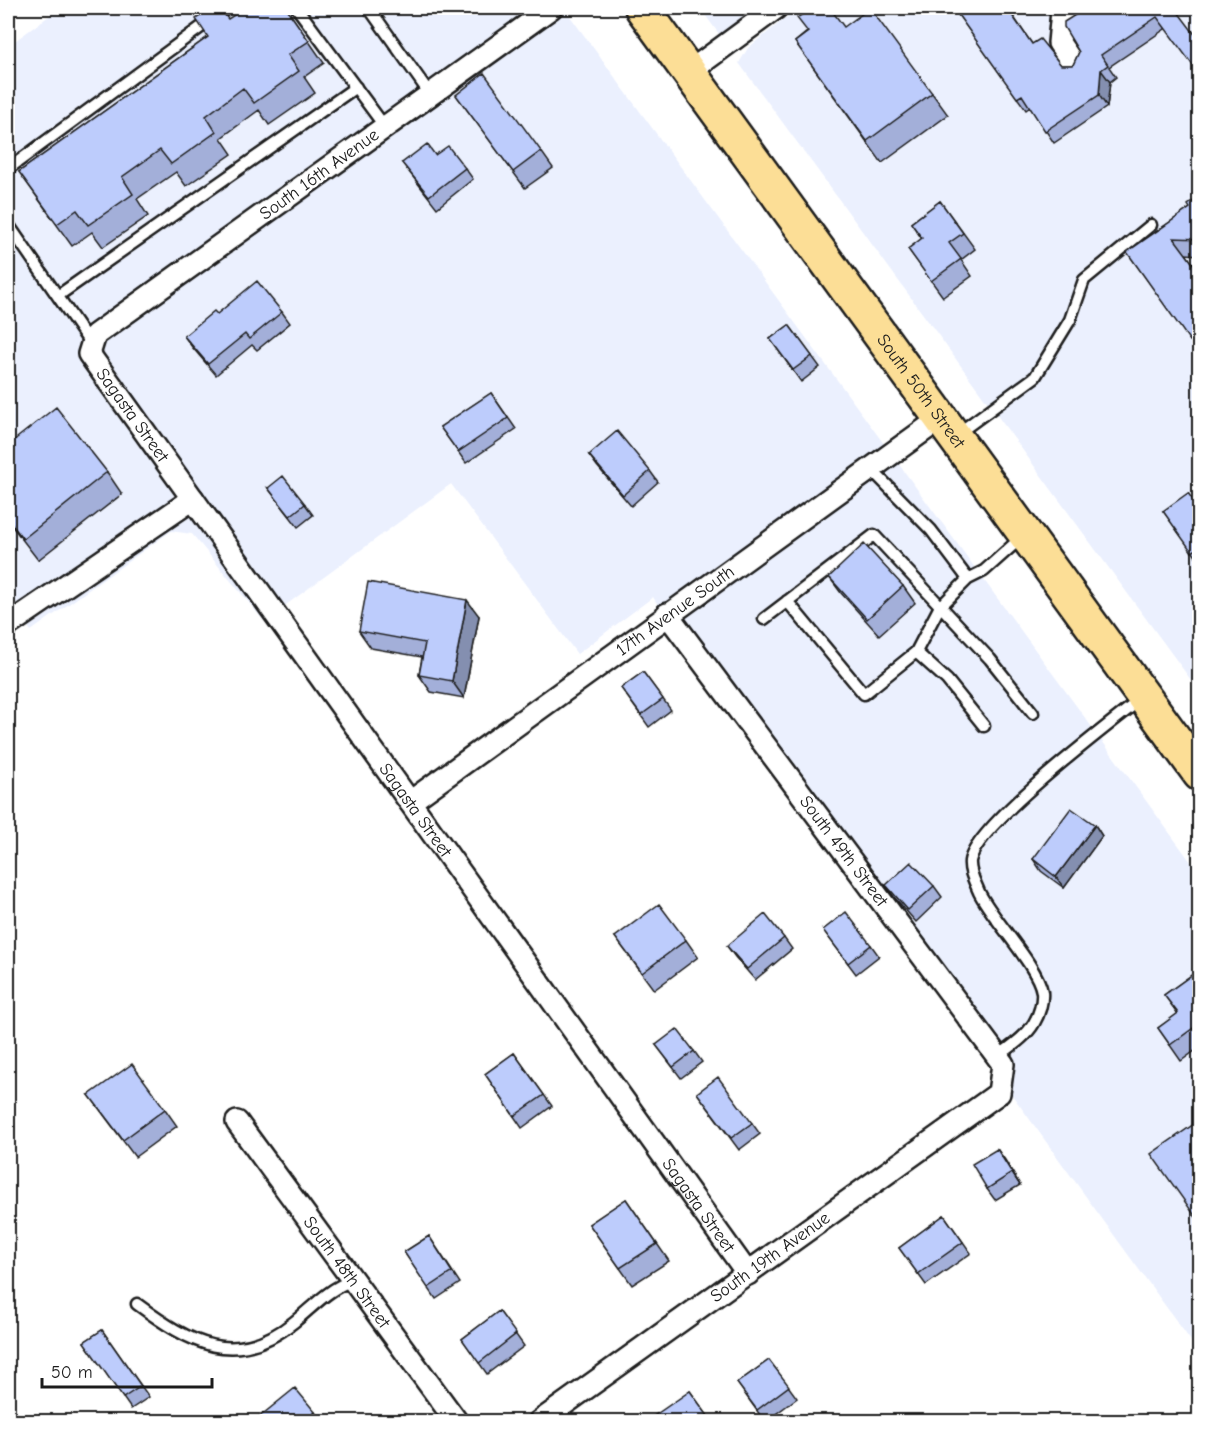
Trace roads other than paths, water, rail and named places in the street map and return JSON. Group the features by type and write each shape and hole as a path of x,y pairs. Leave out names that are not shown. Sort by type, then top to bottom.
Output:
{"main road":[{"name":"South 50th Street","path":"642,8 1200,774"}],"street":[{"name":"South 16th Avenue","path":"90,343 94,335 550,8"},
{"path":"689,72 776,8"},
{"path":"1059,8 1062,11 1059,43 1075,66"},
{"name":"Sagasta Street","path":"90,343 89,354 748,1274"},
{"name":"17th Avenue South","path":"410,802 870,468 947,427"},
{"path":"8,625 193,499"},
{"name":"South 49th Street","path":"668,614 997,1057"},
{"name":"South 19th Avenue","path":"539,1422 999,1093 1003,1064 997,1057"},
{"name":"South 48th Street","path":"237,1122 457,1422"}],"lane":[{"path":"8,169 227,8"},
{"path":"297,8 385,127"},
{"path":"369,8 430,94"},
{"path":"59,295 356,87"},
{"path":"8,224 90,343"},
{"path":"947,427 1035,377 1070,320 1084,280 1151,225"},
{"path":"870,468 931,530 968,579"},
{"path":"787,601 864,694 916,652 939,608 968,579 984,571 1025,534"},
{"path":"764,619 874,535 939,608 990,659 1033,713"},
{"path":"916,652 947,680 984,726"},
{"path":"997,1057 1034,1024 1040,1010 1042,993 1036,976 984,901 972,876 970,862 976,844 990,828 1044,779 1144,697"},
{"path":"137,1304 173,1330 196,1341 220,1349 248,1346 283,1330 321,1296 352,1280"}]}
